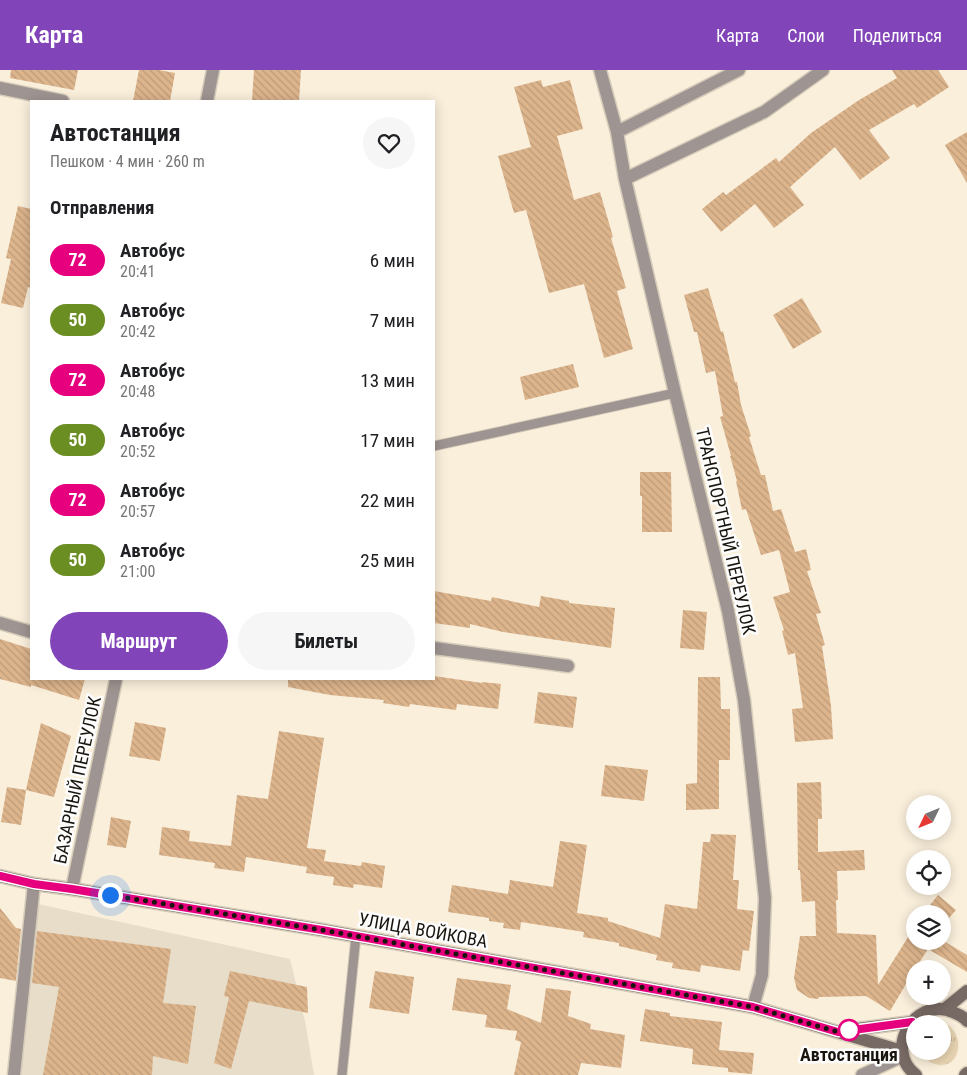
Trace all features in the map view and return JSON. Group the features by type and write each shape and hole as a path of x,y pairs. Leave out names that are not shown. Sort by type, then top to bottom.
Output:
{"street":[{"path":"207,100 213,70"},
{"name":"ТРАНСПОРТНЫЙ ПЕРЕУЛОК","path":"600,70 617,132 625,179 728,611 744,700 765,898 762,975 753,1007"},
{"path":"617,132 739,70"},
{"path":"625,179 764,112 823,70"},
{"path":"0,88 58,100"},
{"path":"0,623 30,632"},
{"path":"435,648 568,666"},
{"name":"БАЗАРНЫЙ ПЕРЕУЛОК","path":"72,889 116,680"},
{"name":"УЛИЦА ВОЙКОВА","path":"0,876 34,884 356,936 753,1007 902,1053"},
{"path":"14,1075 34,884"},
{"path":"946,1008 967,991"},
{"path":"920,1015 934,1008 946,1008 964,1017 967,1021"},
{"name":"УЛИЦА ВОЙКОВА","path":"838,1032 906,1023"},
{"path":"906,1031 902,1053 912,1072 916,1075"},
{"path":"862,1075 902,1053"}],"lane":[{"path":"435,446 675,394"},
{"path":"342,1075 356,936"}],"shaded area":[{"path":"38,904 290,959 305,1021 314,1075 21,1075"}],"green space":[{"path":"951,1028 957,1039 956,1055 952,1061 945,1065 929,1060 951,1060"}],"building":[{"path":"11,70 78,70 74,90 10,78"},
{"path":"139,70 159,70 175,73 170,100 133,100"},
{"path":"254,70 301,70 299,100 252,100"},
{"path":"892,70 938,70 949,87 917,108 914,104 869,130 890,158 860,180 835,147 790,187 804,205 774,228 755,204 721,232 702,209 723,192 726,195 776,158 779,162 811,133 859,100 897,78"},
{"path":"541,80 543,87 570,80 583,129 557,136 574,200 600,192 626,288 617,291 633,349 604,358 584,284 549,293 526,210 514,213 498,156 531,147 514,87"},
{"path":"967,132 967,183 945,145"},
{"path":"18,206 30,209 30,288 28,287 23,308 1,303 11,259 6,258"},
{"path":"708,288 721,332 723,331 735,382 737,382 741,405 751,436 749,437 761,475 765,475 773,511 781,509 795,552 806,549 811,570 807,571 821,613 816,614 825,645 822,646 831,706 833,739 795,742 792,709 803,708 795,653 788,655 782,631 784,630 773,597 790,592 779,550 761,555 746,509 742,510 737,481 720,417 723,416 715,371 706,373 697,332 694,332 684,295"},
{"path":"802,298 822,332 793,349 773,315"},
{"path":"573,364 579,387 525,400 520,377"},
{"path":"640,472 671,472 672,532 642,532"},
{"path":"435,591 491,601 492,597 539,607 541,596 569,601 569,603 615,608 611,648 503,632 470,624 470,628 435,623"},
{"path":"683,610 707,612 704,650 680,648"},
{"path":"0,639 30,649 30,680 85,680 79,700 31,685 31,687 0,679"},
{"path":"435,676 501,684 498,709 457,704 456,710 410,704 409,707 383,703 384,700 330,695 288,687 288,680 435,680"},
{"path":"698,677 720,677 721,709 730,709 730,760 719,760 719,809 686,810 686,784 697,783"},
{"path":"538,692 577,697 573,728 534,723"},
{"path":"135,722 166,728 160,761 129,756"},
{"path":"41,723 71,736 54,797 26,790"},
{"path":"279,731 324,738 307,848 326,850 324,861 361,866 362,862 385,866 382,888 354,884 353,888 333,885 334,877 306,873 307,867 246,857 244,872 214,868 215,863 159,855 162,827 190,831 189,841 231,846 237,795 268,799"},
{"path":"605,765 648,770 644,801 601,796"},
{"path":"821,782 822,819 818,819 818,852 864,850 865,870 837,871 837,933 876,935 878,985 906,940 906,950 927,950 921,960 906,960 906,984 890,1011 866,996 819,997 818,999 809,998 797,990 794,978 800,936 816,936 815,901 802,902 800,870 798,870 797,783"},
{"path":"7,787 26,790 21,825 1,822"},
{"path":"111,817 131,821 126,848 107,845"},
{"path":"711,834 736,835 733,880 739,880 737,909 754,911 749,951 743,950 740,971 701,965 700,972 672,968 673,963 656,960 657,955 619,946 619,943 583,937 584,932 521,922 520,930 503,928 504,923 489,921 489,918 448,912 452,885 508,894 510,880 553,887 560,841 587,845 577,913 608,918 608,921 660,938 665,904 697,909 703,842 710,842"},
{"path":"938,895 950,905 930,905"},
{"path":"951,906 956,910 951,916"},
{"path":"0,908 16,928 21,929 16,981 0,978"},
{"path":"37,931 171,949 163,1003 196,1006 188,1064 153,1056 152,1075 43,1075 59,987 32,983"},
{"path":"951,945 967,955 967,972 951,963 951,960 947,960 930,950 951,950"},
{"path":"230,971 307,987 308,1013 249,1001 231,1069 214,1063 229,997 224,996"},
{"path":"375,971 414,977 409,1014 369,1008"},
{"path":"457,978 511,985 507,1009 541,1023 546,988 571,991 568,1016 591,1024 590,1029 625,1035 621,1068 581,1063 578,1075 514,1075 521,1042 515,1040 517,1031 485,1027 487,1015 452,1010"},
{"path":"645,1009 670,1013 670,1016 722,1022 719,1050 754,1053 752,1074 728,1072 728,1068 692,1064 693,1049 640,1041"}],"bus line":[{"name":"72","path":"0,876 34,884 322,930 753,1007 838,1032 906,1023"}],"place":[{"name":"Автостанция","path":"849,1030"}],"route":[{"path":"110,895 322,930 753,1007 838,1032 856,1029 849,1030"}]}
